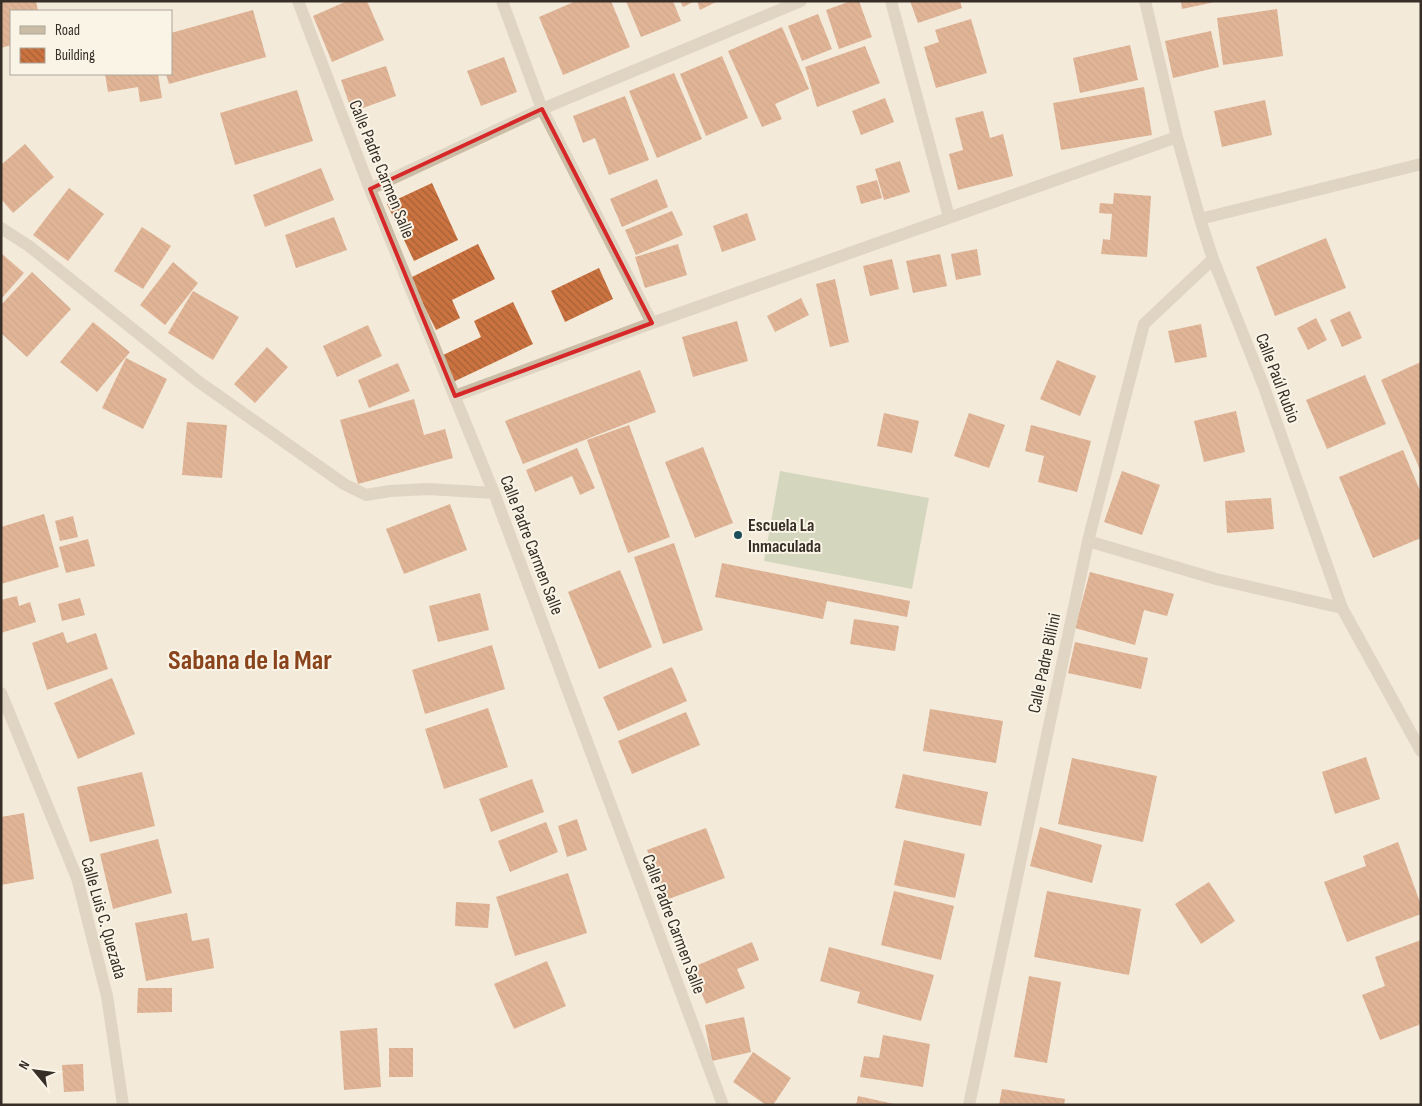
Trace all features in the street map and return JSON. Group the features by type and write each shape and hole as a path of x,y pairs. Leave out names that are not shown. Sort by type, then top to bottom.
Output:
{"street":[{"name":"Calle Padre Carmen Salle","path":"298,1 370,190 494,493 723,1105"},
{"path":"502,1 542,109 652,323"},
{"path":"370,190 542,109 801,1"},
{"path":"891,1 949,217"},
{"name":"Calle Paúl Rubio","path":"1145,1 1177,137 1213,259 1264,387 1342,608 1418,737 1421,751"},
{"path":"455,396 652,323 1177,137"},
{"path":"1200,219 1421,164"},
{"path":"1,228 29,246 199,382 344,484 366,495 390,490 494,493"},
{"name":"Calle Padre Billini","path":"969,1105 1088,541 1144,324 1213,259"},
{"path":"1088,541 1216,579 1342,608"},
{"name":"Calle Luis C. Quezada","path":"1,693 77,878 107,996 123,1105"}],"highlighted area":[{"path":"542,109 652,323 455,396 370,189"}],"green space":[{"path":"780,471 929,498 912,589 764,561"}],"building":[{"path":"1,1 36,1 38,10 10,10 10,45 1,48"},
{"path":"347,1 367,1 384,40 332,62 313,16"},
{"path":"576,1 611,1 630,47 563,75 539,17"},
{"path":"626,1 673,1 681,21 641,37"},
{"path":"680,1 695,1 683,7"},
{"path":"697,1 718,1 700,10"},
{"path":"851,1 859,1 872,37 839,49 826,10"},
{"path":"910,1 960,1 962,8 918,23"},
{"path":"1181,1 1215,1 1215,2 1182,9"},
{"path":"1277,9 1283,56 1223,65 1217,18"},
{"path":"253,10 266,57 169,84 166,75 172,75 172,33"},
{"path":"818,14 832,49 802,61 788,26"},
{"path":"971,19 987,73 936,88 924,47 939,42 935,30"},
{"path":"782,27 809,89 775,104 782,119 762,127 728,51"},
{"path":"1211,31 1219,67 1173,78 1165,41"},
{"path":"1130,45 1138,80 1080,93 1073,58"},
{"path":"865,46 880,83 817,107 805,67"},
{"path":"722,56 748,118 706,136 680,74"},
{"path":"504,57 517,92 481,106 467,71"},
{"path":"386,66 396,96 352,112 341,80"},
{"path":"674,73 702,139 657,158 629,91"},
{"path":"105,75 158,75 162,98 140,102 138,87 108,92"},
{"path":"1144,87 1152,135 1061,150 1053,103"},
{"path":"297,90 313,141 235,165 220,113"},
{"path":"625,96 649,160 609,175 595,138 583,143 573,116"},
{"path":"885,98 894,122 861,135 852,111"},
{"path":"1265,100 1272,135 1222,147 1214,111"},
{"path":"983,111 990,138 1003,134 1013,176 958,190 949,154 963,150 955,118"},
{"path":"25,144 54,177 13,213 1,199 1,165"},
{"path":"900,161 910,192 884,200 875,169"},
{"path":"321,168 334,200 265,227 253,195"},
{"path":"657,179 668,207 622,227 610,199"},
{"path":"877,180 882,198 861,204 856,186"},
{"path":"432,183 458,240 414,261 387,204"},
{"path":"69,188 104,214 68,261 33,235"},
{"path":"1114,193 1151,196 1147,257 1101,254 1103,239 1110,240 1112,214 1099,213 1100,203 1113,204"},
{"path":"672,211 683,235 636,255 625,230"},
{"path":"747,213 756,240 722,252 713,226"},
{"path":"334,217 347,250 296,268 285,235"},
{"path":"142,227 171,246 143,289 114,271"},
{"path":"1326,238 1346,288 1275,316 1256,267"},
{"path":"478,244 495,279 452,300 460,318 436,330 410,278"},
{"path":"678,244 687,275 645,288 635,257"},
{"path":"977,249 981,275 956,280 951,254"},
{"path":"1,253 24,273 1,299"},
{"path":"940,254 947,286 913,293 906,261"},
{"path":"892,259 899,289 870,296 863,266"},
{"path":"173,262 198,283 165,325 140,305"},
{"path":"599,268 613,299 565,322 551,291"},
{"path":"32,272 71,309 27,357 1,333 1,305"},
{"path":"835,279 849,342 830,347 816,284"},
{"path":"193,291 239,317 213,360 168,333"},
{"path":"801,298 809,315 775,332 767,316"},
{"path":"513,302 533,344 453,382 441,356 481,337 474,321"},
{"path":"1350,311 1362,338 1342,347 1330,320"},
{"path":"1316,318 1327,340 1308,350 1297,328"},
{"path":"737,321 748,361 693,377 682,337"},
{"path":"93,322 130,352 97,392 60,362"},
{"path":"1201,324 1207,357 1175,363 1168,331"},
{"path":"368,325 382,356 337,377 323,346"},
{"path":"267,347 288,367 255,403 234,384"},
{"path":"126,358 167,379 143,429 102,408"},
{"path":"1057,360 1096,376 1080,416 1040,399"},
{"path":"1421,362 1421,472 1381,380"},
{"path":"398,363 410,391 369,408 358,380"},
{"path":"640,370 656,412 523,464 505,421"},
{"path":"1365,375 1386,424 1327,449 1306,400"},
{"path":"414,399 424,435 445,429 453,458 358,484 340,420"},
{"path":"1236,411 1245,452 1204,462 1194,421"},
{"path":"884,413 919,421 912,453 877,446"},
{"path":"969,413 1005,425 989,468 954,456"},
{"path":"187,422 227,425 222,478 182,475"},
{"path":"629,425 670,537 628,553 587,440"},
{"path":"1031,425 1091,441 1077,492 1038,482 1044,456 1025,451"},
{"path":"703,447 733,523 695,538 665,462"},
{"path":"577,448 595,488 580,495 572,476 535,492 526,470"},
{"path":"1403,450 1421,493 1421,538 1373,558 1339,477"},
{"path":"1122,471 1160,485 1142,535 1104,522"},
{"path":"1271,498 1274,529 1227,533 1225,501"},
{"path":"450,504 467,550 404,574 386,529"},
{"path":"44,514 59,567 1,584 1,527"},
{"path":"73,516 78,537 60,541 55,521"},
{"path":"88,539 95,566 66,573 59,547"},
{"path":"674,543 703,630 663,644 634,557"},
{"path":"722,563 910,601 907,617 827,601 823,619 715,597"},
{"path":"620,570 652,647 599,669 568,592"},
{"path":"1090,572 1174,594 1167,616 1144,610 1135,645 1075,628"},
{"path":"480,593 489,630 438,642 429,606"},
{"path":"17,596 19,606 30,602 36,622 1,633 1,600"},
{"path":"80,598 85,615 62,621 58,604"},
{"path":"854,619 899,626 895,651 850,644"},
{"path":"63,632 67,643 96,633 108,669 47,690 32,643"},
{"path":"1075,642 1148,658 1141,689 1068,673"},
{"path":"492,645 505,689 425,714 412,670"},
{"path":"672,667 687,701 618,731 603,697"},
{"path":"112,678 135,734 78,759 54,703"},
{"path":"488,708 508,767 444,789 425,729"},
{"path":"930,709 1003,721 996,763 923,751"},
{"path":"686,712 700,745 632,774 618,741"},
{"path":"1366,757 1380,799 1335,814 1322,772"},
{"path":"1072,758 1157,776 1143,842 1058,824"},
{"path":"142,772 155,826 90,842 77,787"},
{"path":"903,774 988,792 981,826 895,808"},
{"path":"532,779 544,812 491,832 479,799"},
{"path":"24,813 34,879 1,885 1,817"},
{"path":"577,819 587,850 567,857 558,826"},
{"path":"546,822 558,852 510,872 498,841"},
{"path":"1040,827 1102,845 1092,883 1030,866"},
{"path":"706,828 725,878 666,900 647,850"},
{"path":"158,839 172,893 113,909 100,854"},
{"path":"904,840 965,854 955,898 894,885"},
{"path":"1398,842 1421,905 1421,914 1347,942 1324,882 1366,866 1363,856"},
{"path":"568,873 587,933 515,956 496,897"},
{"path":"1209,882 1235,921 1201,944 1175,904"},
{"path":"894,891 954,906 941,960 881,945"},
{"path":"1047,891 1141,909 1129,975 1034,957"},
{"path":"456,902 490,904 488,928 455,926"},
{"path":"187,913 192,941 209,938 214,968 146,981 135,923"},
{"path":"1421,940 1421,1024 1380,1040 1362,995 1385,986 1375,957"},
{"path":"752,942 759,960 737,969 745,988 706,1004 691,968"},
{"path":"829,947 934,975 921,1021 857,1003 860,992 820,981"},
{"path":"547,961 566,1006 514,1029 494,984"},
{"path":"1029,976 1061,982 1047,1063 1014,1057"},
{"path":"138,988 172,988 172,1012 137,1013"},
{"path":"744,1017 751,1052 712,1061 705,1025"},
{"path":"377,1028 381,1087 344,1090 340,1031"},
{"path":"883,1035 930,1044 923,1087 860,1077 864,1056 879,1058"},
{"path":"389,1048 413,1048 413,1077 389,1077"},
{"path":"753,1052 791,1078 773,1105 766,1105 733,1082"},
{"path":"83,1064 84,1091 64,1092 62,1065"},
{"path":"1002,1089 1065,1099 1064,1105 999,1105"},
{"path":"858,1096 894,1104 894,1105 856,1105"}],"place":[{"name":"Escuela La Inmaculada","path":"738,535"}],"district":[{"name":"Sabana de la Mar","path":"250,659"}]}
